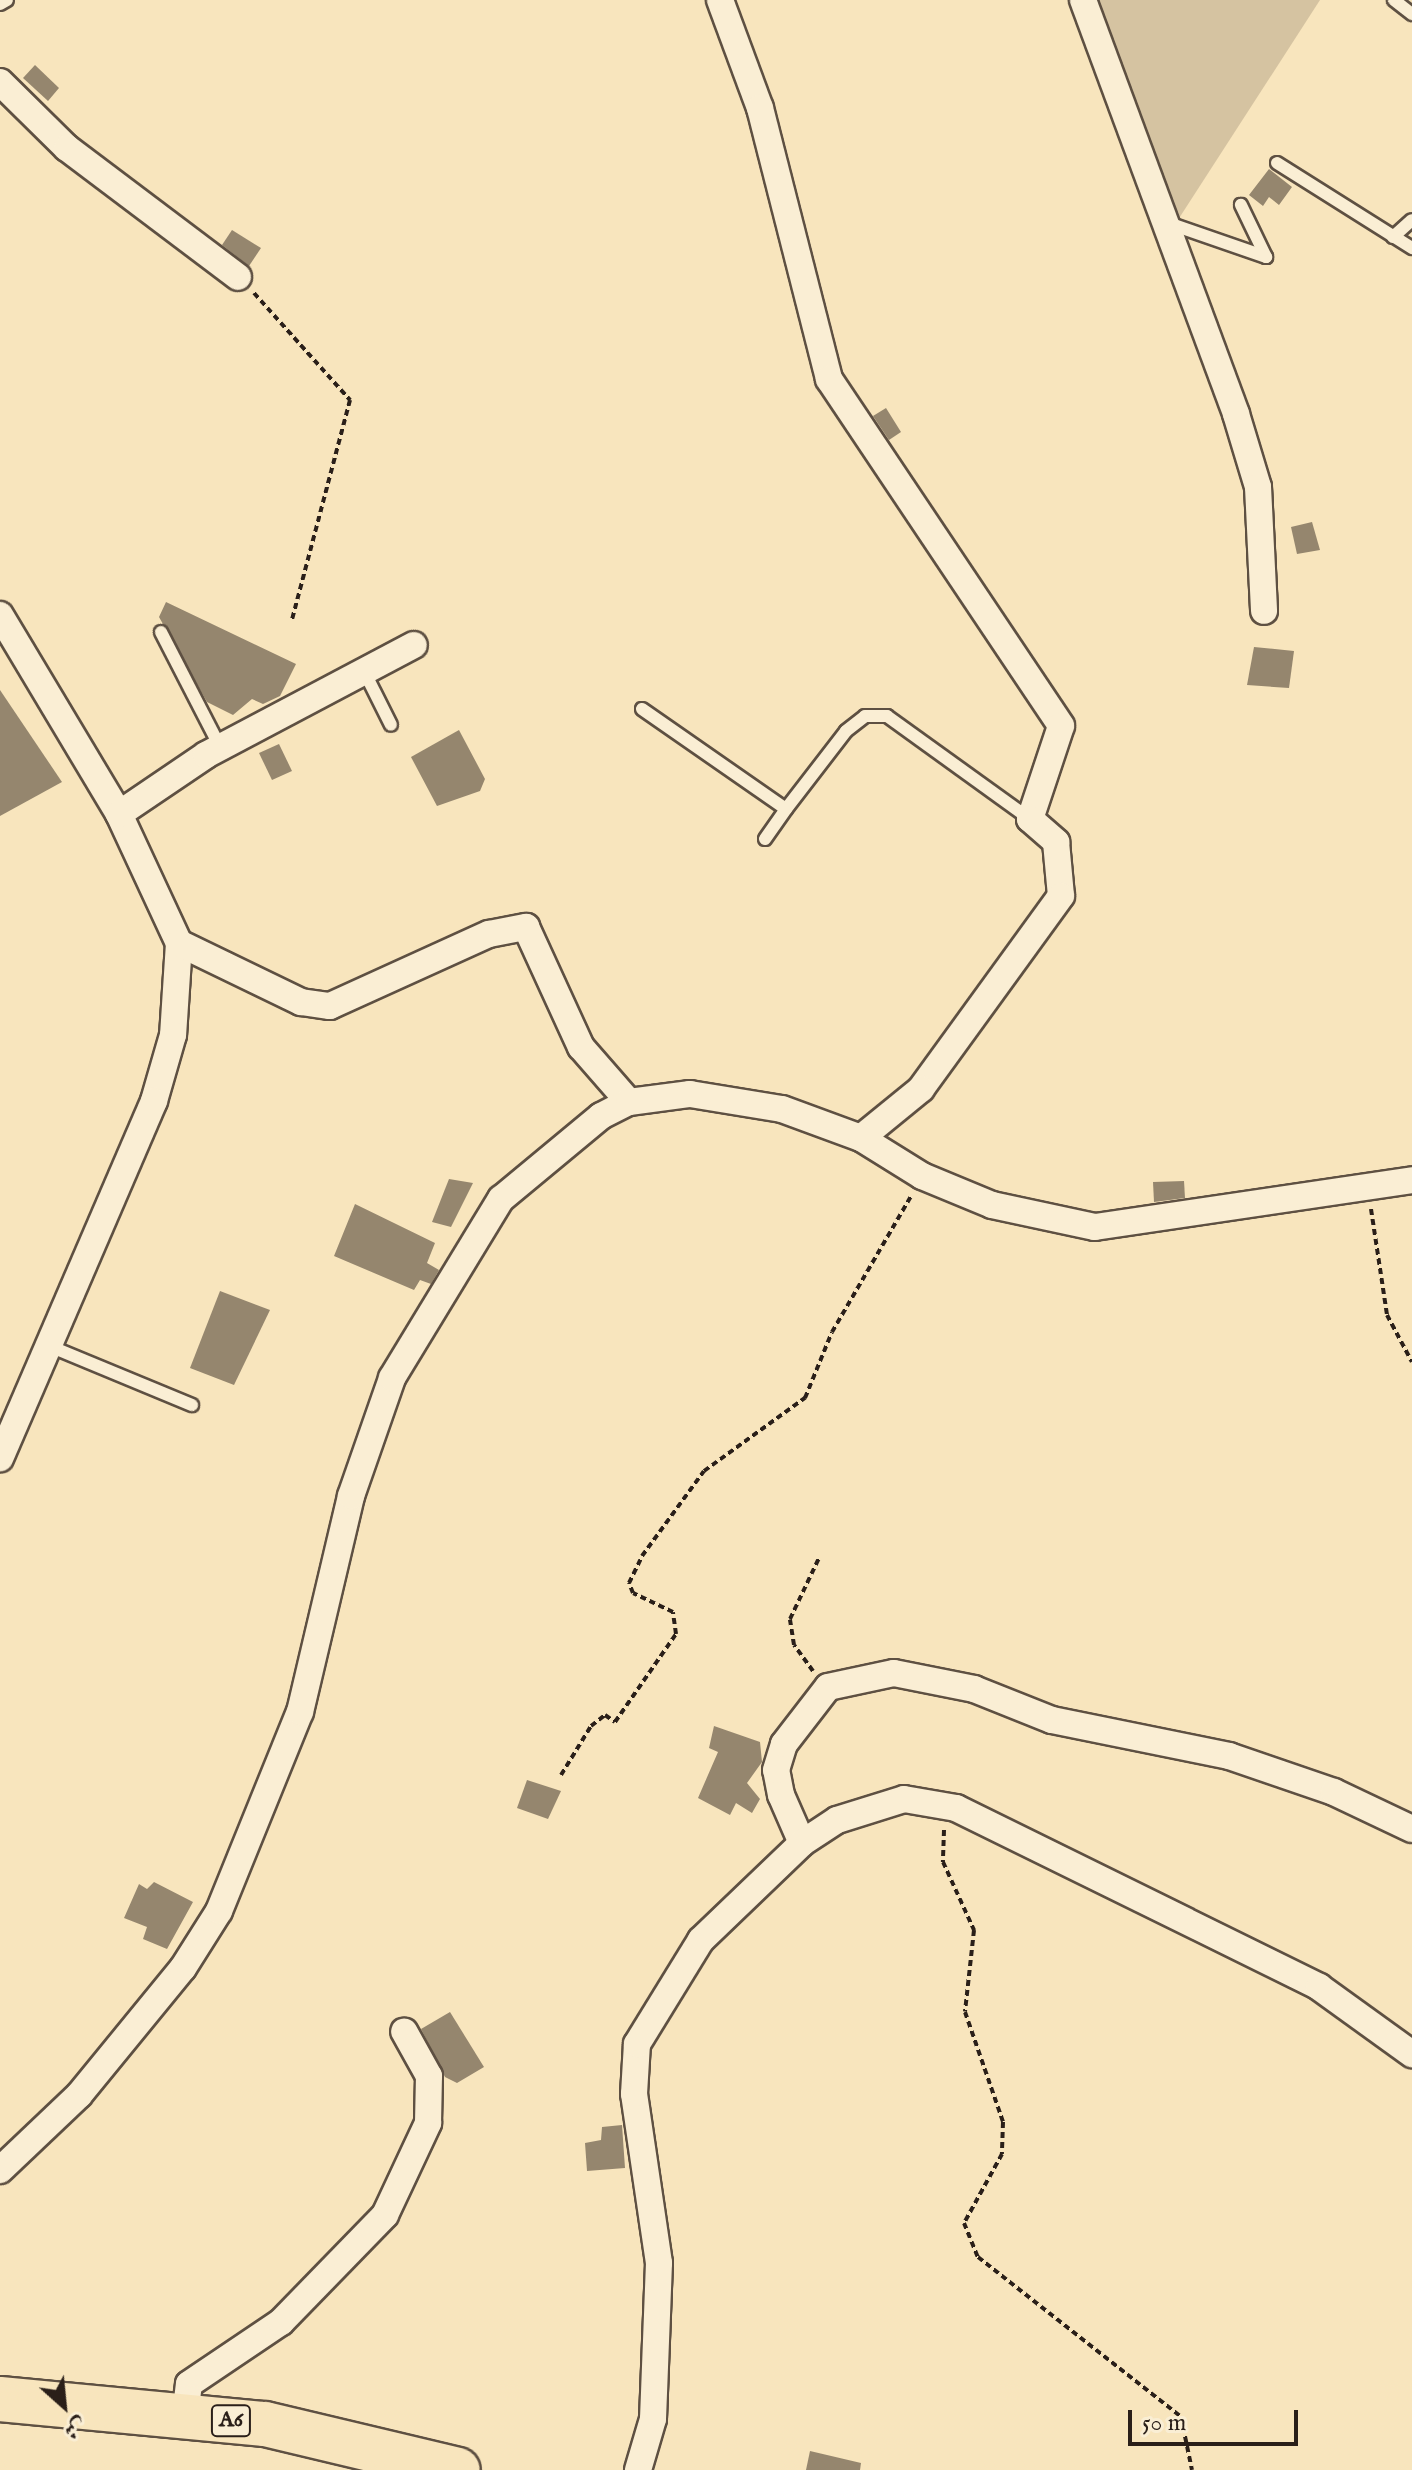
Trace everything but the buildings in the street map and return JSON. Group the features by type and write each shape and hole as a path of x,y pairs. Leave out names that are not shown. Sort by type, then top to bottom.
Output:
{"highway":[{"name":"A6","path":"0,2399 185,2416 334,2437 458,2470"}],"street":[{"path":"720,0 760,108 829,379 1061,726 1059,751 1030,819 1056,842 1061,896 921,1089 861,1138"},
{"path":"1083,0 1258,487 1264,611"},
{"path":"0,82 67,148 238,277"},
{"path":"0,615 119,814 179,943 173,1035 154,1101 0,1458"},
{"path":"119,814 220,747 414,645"},
{"path":"179,943 301,1002 330,1006 489,934 526,927 581,1047 629,1102"},
{"path":"0,2170 71,2104 183,1968 219,1911 300,1712 374,1417 472,1240 526,1175 629,1102 730,1097 861,1138 922,1176 992,1205 1095,1227 1368,1191 1412,1180"},
{"path":"802,1843 776,1770 797,1721 828,1687 894,1673 974,1689 1052,1720 1229,1756 1334,1792 1412,1829"},
{"path":"638,2470 653,2419 659,2263 634,2094 637,2044 701,1940 802,1843 877,1805 945,1804 1319,1987 1412,2054"},
{"path":"185,2416 189,2384 281,2322 385,2215 428,2123 429,2076 404,2031"}],"lane":[{"path":"0,4 7,0"},
{"path":"1394,0 1412,14"},
{"path":"1277,163 1412,248"},
{"path":"1165,222 1266,257 1241,205"},
{"path":"1393,237 1412,220"},
{"path":"161,632 220,747"},
{"path":"364,671 391,725"},
{"path":"642,709 786,809"},
{"path":"765,839 846,731 865,716 887,716 1030,819"},
{"path":"47,1345 192,1405"}],"path":[{"path":"238,277 306,343 350,400 292,619"},
{"path":"561,1775 591,1726 605,1715 615,1722 676,1634 673,1612 633,1593 629,1583 642,1556 704,1471 805,1398 832,1332 922,1176"},
{"path":"1368,1191 1387,1315 1412,1362"},
{"path":"819,1558 790,1619 794,1645 828,1687"},
{"path":"945,1804 943,1862 974,1930 965,2012 1003,2122 1002,2154 964,2223 978,2257 1181,2417 1192,2470"}],"shaded area":[{"path":"1095,0 1320,0 1174,226"}]}
